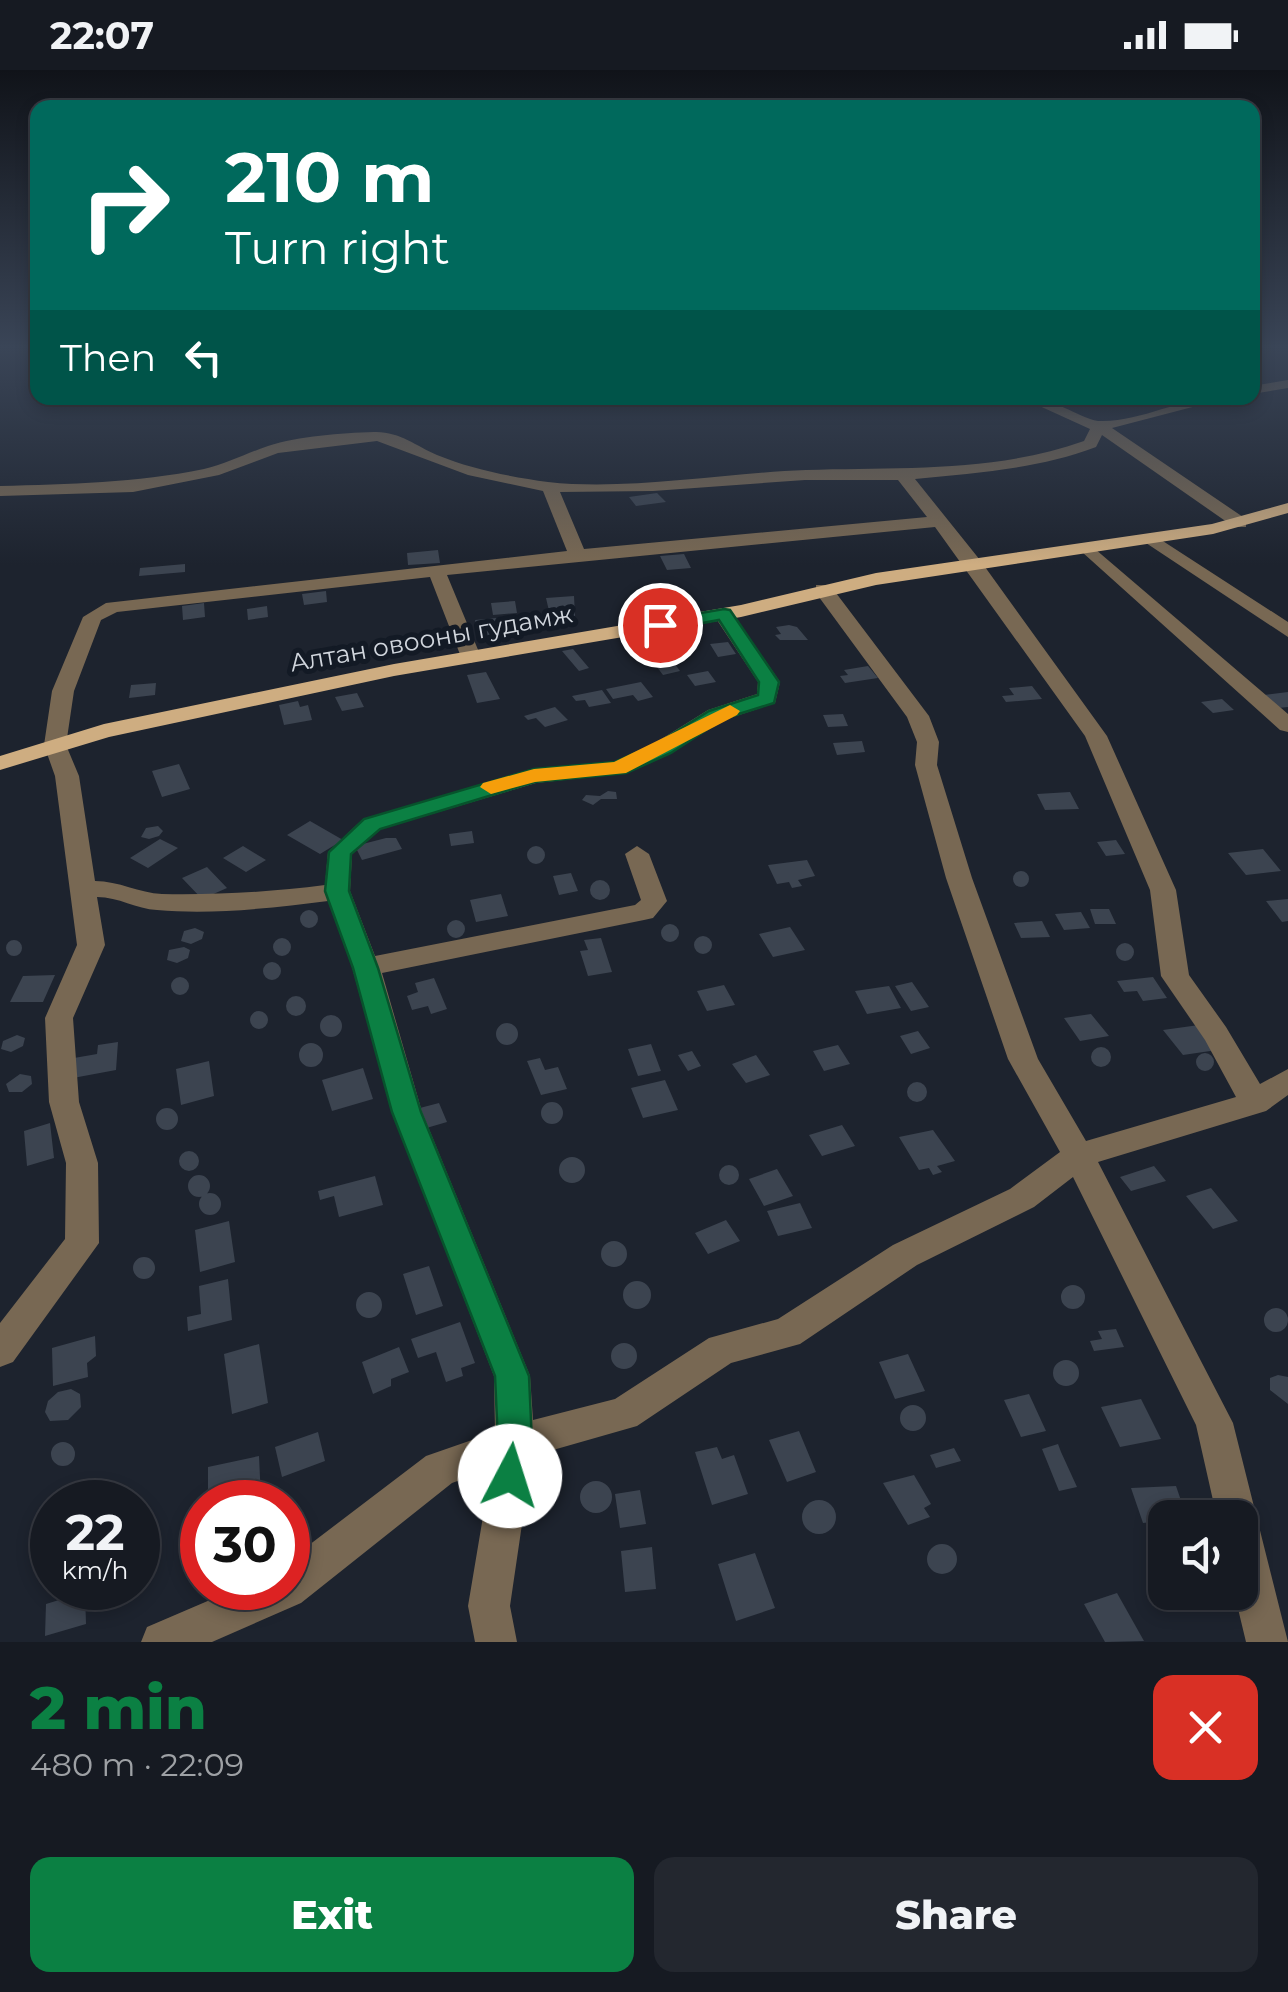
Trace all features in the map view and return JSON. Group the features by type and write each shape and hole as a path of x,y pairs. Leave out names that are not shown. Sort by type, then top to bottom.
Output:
{"main road":[{"name":"Алтан овооны гудамж","path":"0,763 55,745 243,702 471,657 724,614 824,590 1240,523 1287,508"}],"street":[{"path":"1083,418 1240,523"},
{"path":"0,491 133,487 214,472 275,450 376,436 398,440 431,458 474,472 550,487 654,486 805,474 902,475 1064,454 1090,444 1099,427 1135,418"},
{"path":"902,475 974,564 1096,736 1164,890 1174,976 1216,1034 1255,1103"},
{"path":"550,487 578,556"},
{"path":"0,1351 82,1244 82,1163 64,1102 59,1018 90,944 67,776 55,745 64,691 93,617 113,608 578,556 940,521"},
{"path":"1152,539 1288,631"},
{"path":"1088,548 1288,725"},
{"path":"437,572 471,657"},
{"path":"824,590 918,716 928,742 926,765 959,878 1023,1059 1078,1156 1214,1423 1233,1500"},
{"path":"496,1642 489,1606 515,1443 512,1376 406,1112 366,968 337,891 340,852 372,824 534,776 619,768 664,748 716,715 767,698 769,682 724,614"},
{"path":"366,968 644,912 654,902 637,854"},
{"path":"81,888 117,889 155,902 273,900 337,891"},
{"path":"310,1569 440,1469 515,1443 624,1414 722,1349 787,1332 905,1255 1022,1198 1078,1156 1255,1103 1288,1080"},
{"path":"1258,1605 1267,1642"},
{"path":"162,1642 235,1610"}],"building":[{"path":"657,493 666,502 636,506 629,497"},
{"path":"438,550 440,563 408,565 407,553"},
{"path":"684,554 691,568 667,570 660,556"},
{"path":"185,564 185,572 139,576 140,568"},
{"path":"326,591 327,602 304,605 302,594"},
{"path":"574,596 575,616 558,617 556,611 549,611 546,598"},
{"path":"515,601 517,613 493,615 491,603"},
{"path":"204,603 205,617 183,620 182,606"},
{"path":"267,606 268,617 248,620 247,609"},
{"path":"518,616 523,632 479,636 475,620"},
{"path":"776,627 797,627 808,640 780,640 775,635 781,634"},
{"path":"450,632 454,643 420,648 408,645 406,637"},
{"path":"728,642 736,654 718,657 710,644"},
{"path":"573,649 589,668 579,671 562,651"},
{"path":"672,660 680,671 663,675 654,663"},
{"path":"868,666 878,678 845,683 840,676 848,675 844,670"},
{"path":"708,671 716,682 695,686 687,675"},
{"path":"486,672 500,699 477,703 467,675"},
{"path":"641,682 653,697 638,701 633,695 613,699 606,689"},
{"path":"156,683 155,695 129,698 131,685"},
{"path":"1032,686 1042,699 1006,702 1002,696 1014,695 1009,688"},
{"path":"602,690 611,703 589,707 585,700 576,701 572,696"},
{"path":"1288,692 1288,707 1278,708 1264,695"},
{"path":"357,693 364,707 342,711 335,697"},
{"path":"1222,699 1234,710 1213,713 1201,702"},
{"path":"298,701 300,707 308,705 312,720 284,725 279,705"},
{"path":"555,707 568,720 545,727 536,718 528,720 524,716"},
{"path":"843,714 848,726 828,727 823,715"},
{"path":"862,741 865,752 837,755 833,743"},
{"path":"179,764 190,789 162,797 152,771"},
{"path":"616,792 617,799 601,799 593,805 582,800 586,795 600,796"},
{"path":"1070,792 1079,809 1045,810 1037,794"},
{"path":"310,821 343,840 320,854 287,835"},
{"path":"158,826 163,831 159,836 141,837 146,828"},
{"path":"472,831 474,843 451,846 449,834"},
{"path":"396,838 402,849 362,860 355,846"},
{"path":"160,839 178,848 148,868 130,858"},
{"path":"1116,840 1125,854 1106,856 1097,842"},
{"path":"243,846 266,860 246,872 223,858"},
{"path":"536,846 545,855 536,864 527,855"},
{"path":"1263,849 1281,871 1246,875 1228,853"},
{"path":"807,860 815,876 798,880 802,886 792,888 789,882 777,884 768,865"},
{"path":"207,867 227,888 202,899 182,878"},
{"path":"1021,871 1029,879 1021,887 1013,879"},
{"path":"571,873 578,891 559,895 553,876"},
{"path":"600,880 610,890 600,900 590,890"},
{"path":"501,894 508,916 476,922 470,900"},
{"path":"1288,899 1288,921 1282,922 1266,901"},
{"path":"1090,909 1109,909 1116,924 1095,924"},
{"path":"309,910 318,919 309,928 300,919"},
{"path":"1081,912 1090,928 1064,930 1055,914"},
{"path":"456,920 465,929 456,938 447,929"},
{"path":"1042,921 1050,937 1021,938 1014,923"},
{"path":"670,924 677,926 677,940 670,942 663,940 661,933 663,926"},
{"path":"790,927 805,950 773,957 759,934"},
{"path":"195,928 204,932 202,939 191,944 181,941 184,931"},
{"path":"703,936 712,945 703,954 694,945"},
{"path":"282,938 289,940 289,954 282,956 275,954 273,947 275,940"},
{"path":"601,938 612,972 588,976 580,951 588,950 584,940"},
{"path":"14,940 22,948 14,956 6,948"},
{"path":"1125,943 1134,952 1125,961 1116,952"},
{"path":"169,950 190,950 188,958 177,963 167,960"},
{"path":"272,962 279,964 279,978 272,980 265,978 263,971 265,964"},
{"path":"55,975 43,1002 10,1002 23,976"},
{"path":"180,977 187,979 187,993 180,995 173,993 171,986 173,979"},
{"path":"1153,977 1167,998 1143,1001 1137,991 1124,992 1117,981"},
{"path":"434,978 447,1009 431,1014 428,1006 412,1010 407,996 418,992 415,983"},
{"path":"912,982 929,1007 911,1011 895,986"},
{"path":"724,985 735,1005 707,1011 697,991"},
{"path":"889,986 901,1008 867,1014 855,991"},
{"path":"292,996 300,996 306,1006 300,1016 292,1016 286,1010 286,1002"},
{"path":"259,1011 268,1020 259,1029 250,1020"},
{"path":"1091,1014 1109,1036 1080,1041 1064,1018"},
{"path":"331,1015 339,1018 339,1034 331,1037 323,1034 320,1026 323,1018"},
{"path":"507,1023 515,1026 515,1042 507,1045 499,1042 496,1034 499,1026"},
{"path":"1199,1025 1217,1050 1183,1055 1163,1030"},
{"path":"918,1031 930,1048 911,1054 900,1036"},
{"path":"17,1035 25,1038 23,1046 11,1052 1,1049 3,1041"},
{"path":"118,1042 116,1070 73,1078 74,1058 97,1054 98,1045"},
{"path":"311,1043 323,1055 311,1067 299,1055"},
{"path":"651,1044 661,1071 638,1076 628,1049"},
{"path":"838,1045 850,1064 824,1071 813,1051"},
{"path":"1101,1047 1111,1057 1101,1067 1091,1057"},
{"path":"692,1051 701,1066 688,1071 678,1055"},
{"path":"1205,1053 1214,1062 1205,1071 1196,1062"},
{"path":"756,1055 770,1075 746,1083 732,1064"},
{"path":"540,1058 545,1070 558,1067 567,1089 541,1095 527,1061"},
{"path":"209,1061 214,1096 181,1105 176,1069"},
{"path":"363,1068 373,1099 332,1111 322,1080"},
{"path":"20,1074 31,1076 32,1084 22,1092 9,1092 6,1084"},
{"path":"665,1080 678,1110 643,1118 631,1088"},
{"path":"917,1082 927,1092 917,1102 907,1092"},
{"path":"552,1102 563,1113 552,1124 541,1113"},
{"path":"439,1103 447,1122 423,1129 416,1109"},
{"path":"167,1108 175,1111 175,1127 167,1130 159,1127 156,1119 159,1111"},
{"path":"50,1123 54,1158 27,1166 24,1131"},
{"path":"842,1125 855,1146 822,1156 809,1135"},
{"path":"933,1130 955,1161 937,1166 942,1172 933,1175 929,1168 919,1170 899,1137"},
{"path":"185,1151 193,1151 199,1161 193,1171 185,1171 179,1165 179,1157"},
{"path":"572,1157 581,1161 585,1170 581,1179 572,1183 563,1179 559,1170 563,1161"},
{"path":"729,1165 739,1175 729,1185 719,1175"},
{"path":"1154,1166 1166,1181 1131,1191 1120,1177"},
{"path":"777,1169 793,1196 764,1206 749,1179"},
{"path":"199,1175 207,1178 207,1194 199,1197 191,1194 188,1186 191,1178"},
{"path":"375,1176 383,1205 339,1217 334,1196 320,1200 318,1191"},
{"path":"1211,1188 1238,1221 1213,1229 1186,1196"},
{"path":"206,1193 214,1193 221,1204 214,1215 206,1215 199,1208 199,1200"},
{"path":"800,1203 812,1228 778,1236 767,1211"},
{"path":"726,1220 740,1241 708,1254 695,1233"},
{"path":"229,1221 235,1262 200,1272 195,1230"},
{"path":"614,1241 623,1245 627,1254 623,1263 614,1267 605,1263 601,1254 605,1245"},
{"path":"140,1257 148,1257 155,1268 148,1279 140,1279 133,1272 133,1264"},
{"path":"429,1266 443,1306 416,1315 403,1274"},
{"path":"228,1279 232,1320 188,1331 187,1317 201,1314 199,1286"},
{"path":"637,1281 647,1285 651,1295 647,1305 637,1309 627,1305 623,1295 627,1285"},
{"path":"1073,1285 1085,1297 1073,1309 1061,1297"},
{"path":"369,1292 378,1296 382,1305 378,1314 369,1318 360,1314 356,1305 360,1296"},
{"path":"1276,1308 1288,1320 1276,1332 1264,1320"},
{"path":"460,1322 475,1363 461,1368 463,1376 446,1382 436,1352 418,1358 411,1339"},
{"path":"1116,1329 1124,1347 1094,1351 1090,1341 1102,1339 1098,1331"},
{"path":"95,1336 96,1356 87,1363 88,1377 53,1386 52,1348"},
{"path":"624,1343 633,1347 637,1356 633,1365 624,1369 615,1365 611,1356 615,1347"},
{"path":"259,1344 268,1403 232,1414 224,1354"},
{"path":"399,1347 409,1372 391,1379 391,1386 373,1394 362,1362"},
{"path":"908,1354 925,1391 895,1399 879,1362"},
{"path":"1066,1360 1075,1364 1079,1373 1075,1382 1066,1386 1057,1382 1053,1373 1057,1364"},
{"path":"1288,1377 1288,1404 1270,1390 1270,1378"},
{"path":"71,1389 80,1394 81,1407 68,1420 50,1421 45,1412 48,1401 58,1392"},
{"path":"1029,1394 1046,1431 1021,1437 1004,1400"},
{"path":"1141,1399 1161,1439 1120,1447 1101,1407"},
{"path":"913,1405 922,1409 926,1418 922,1427 913,1431 904,1427 900,1418 904,1409"},
{"path":"799,1431 816,1472 787,1482 769,1440"},
{"path":"318,1432 325,1461 282,1477 275,1447"},
{"path":"58,1442 68,1442 75,1454 68,1466 58,1466 51,1459 51,1449"},
{"path":"1058,1444 1077,1487 1059,1491 1042,1449"},
{"path":"717,1447 722,1459 734,1455 748,1494 712,1505 695,1452"},
{"path":"954,1448 961,1461 936,1468 930,1455"},
{"path":"259,1456 260,1480 208,1480 208,1467"},
{"path":"914,1475 931,1504 924,1508 930,1517 908,1525 883,1483"},
{"path":"596,1481 607,1486 612,1497 607,1508 596,1513 585,1508 580,1497 585,1486"},
{"path":"1176,1486 1181,1500 1148,1500 1148,1522 1143,1523 1131,1488"},
{"path":"640,1490 646,1524 620,1528 615,1494"},
{"path":"819,1500 831,1505 836,1517 831,1529 819,1534 807,1529 802,1517 807,1505"},
{"path":"942,1544 952,1549 957,1559 952,1569 942,1574 932,1569 927,1559 932,1549"},
{"path":"652,1547 656,1589 625,1592 621,1551"},
{"path":"755,1553 775,1608 736,1621 718,1564"},
{"path":"1117,1593 1144,1641 1105,1642 1084,1604"},
{"path":"46,1610 86,1610 86,1624 45,1636"}],"slow traffic":[{"path":"491,787 534,776 619,768 730,711"}],"route":[{"path":"510,1476 515,1443 512,1376 406,1112 366,968 337,891 340,852 372,824 481,790 534,776 619,768 664,748 716,715 767,698 769,682 724,614 660,625"}]}
